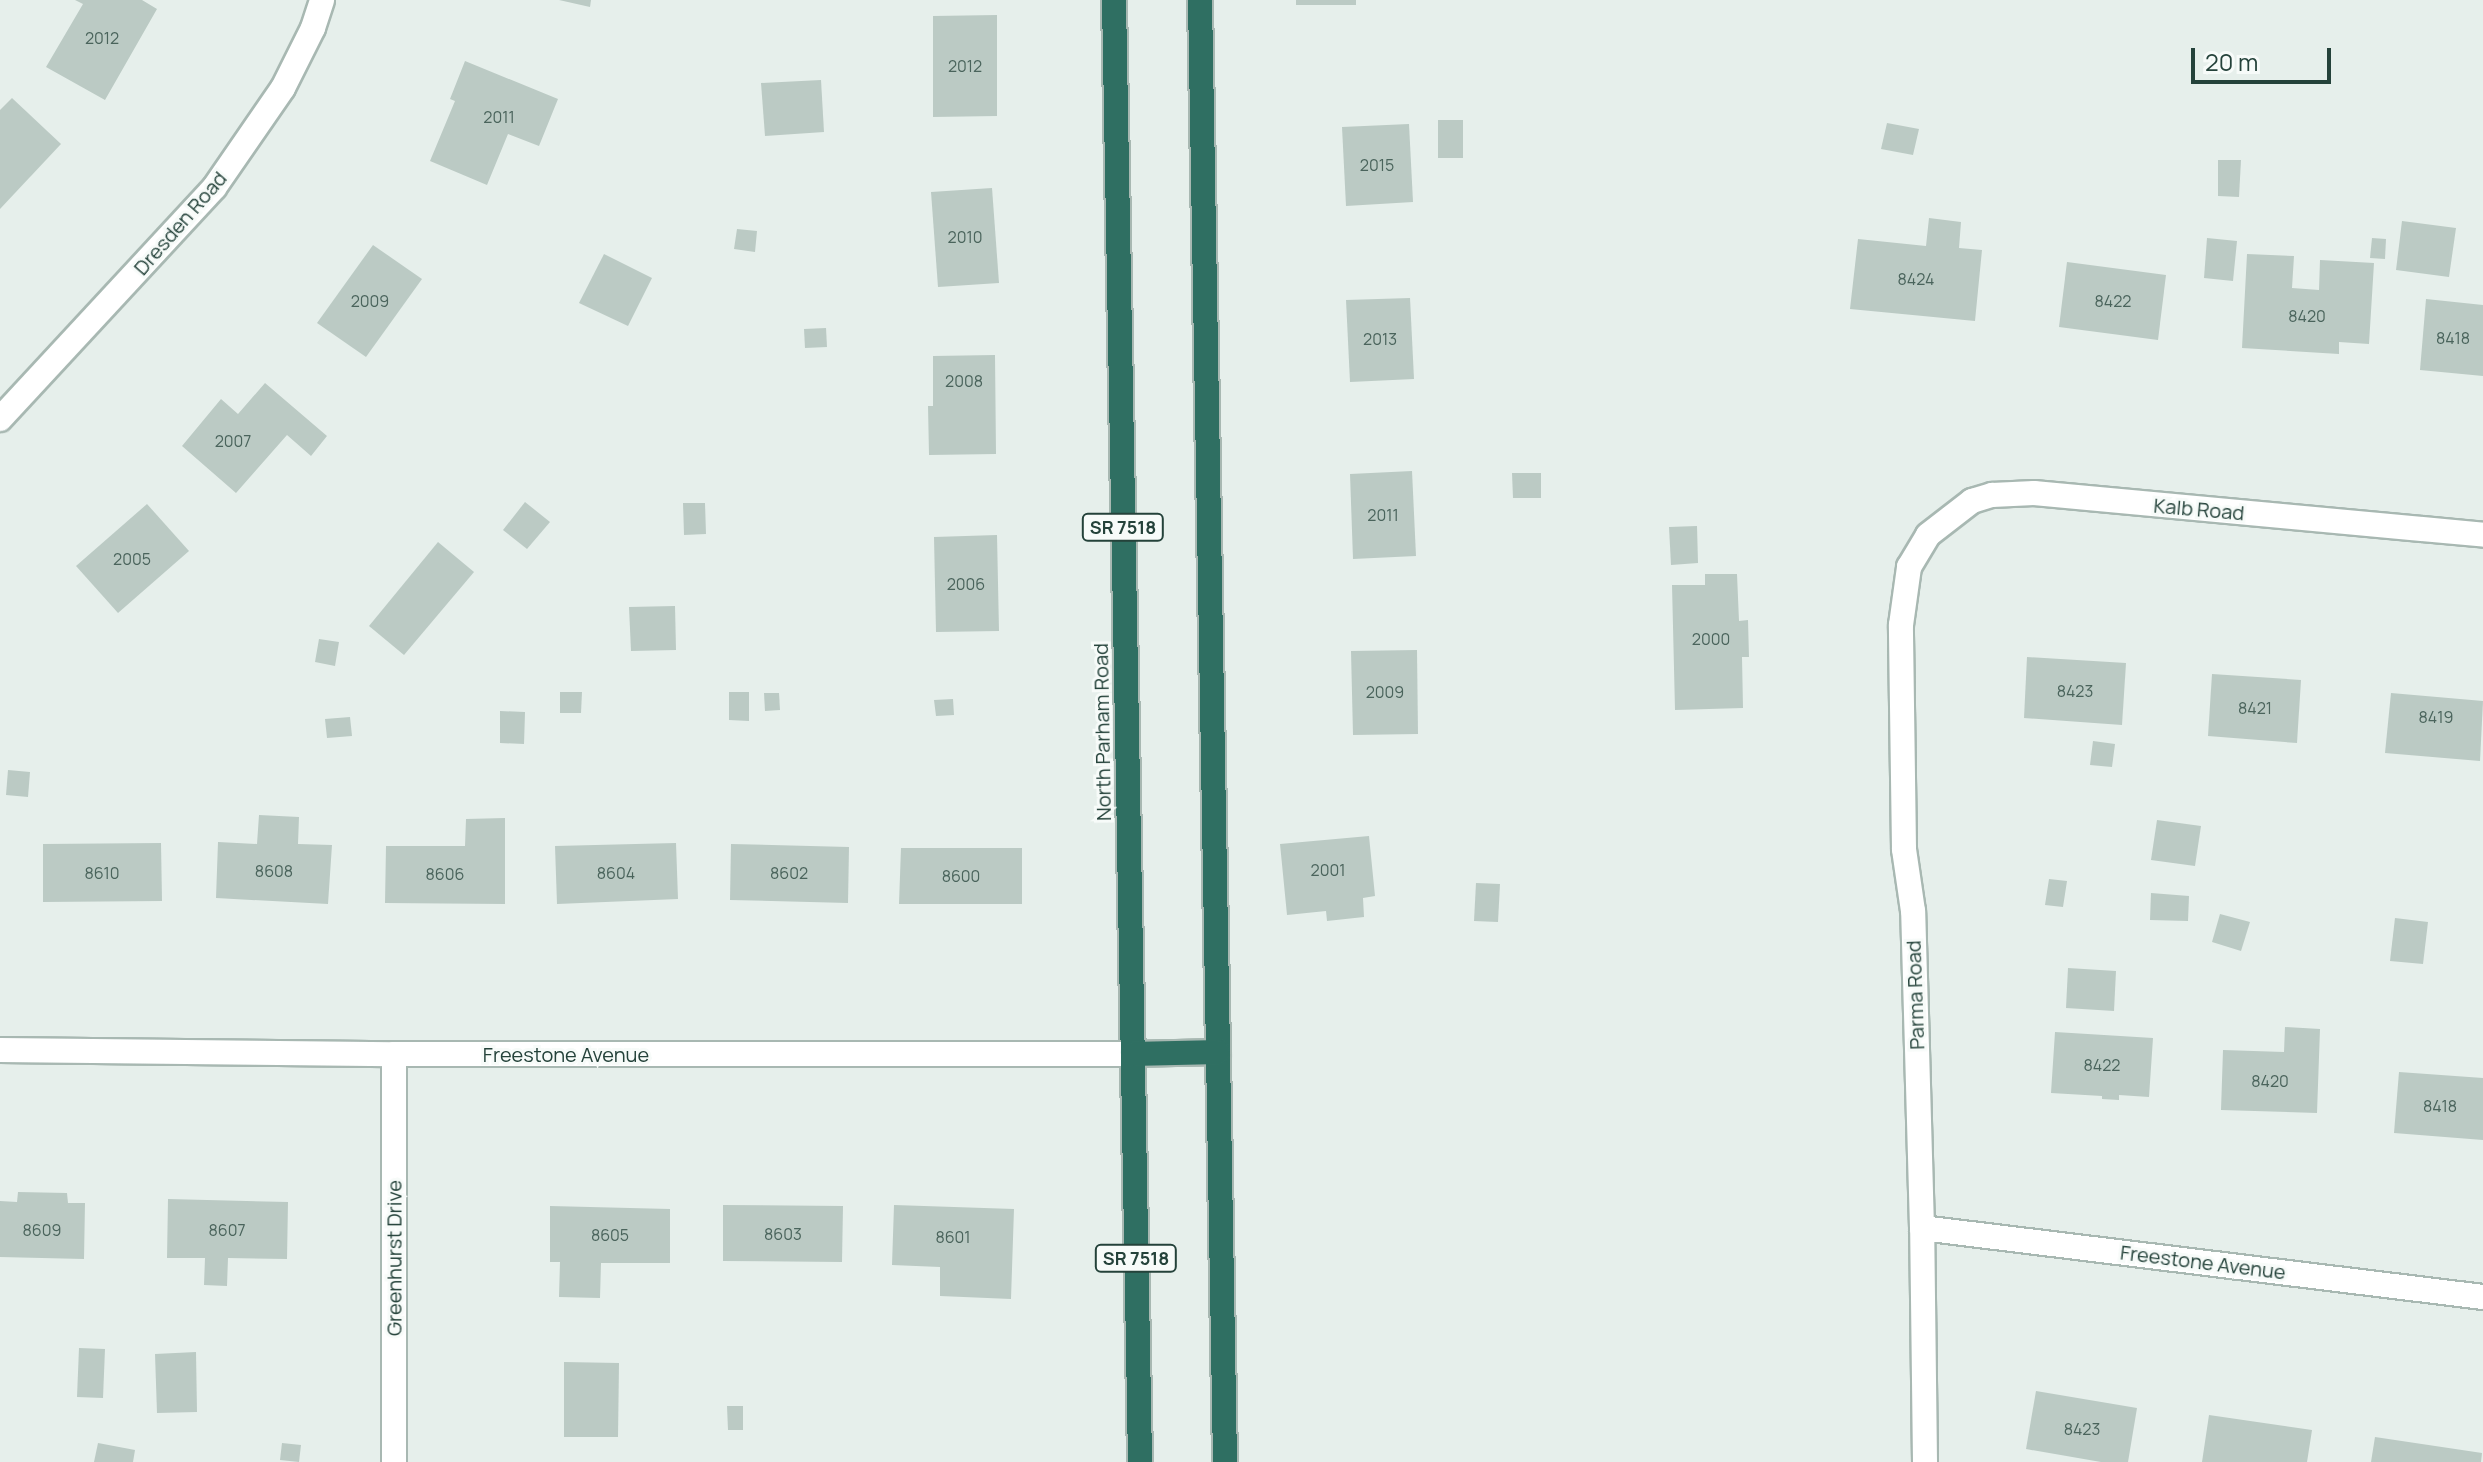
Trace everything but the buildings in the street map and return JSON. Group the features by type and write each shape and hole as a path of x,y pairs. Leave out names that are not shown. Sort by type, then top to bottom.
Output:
{"highway":[{"name":"North Parham Road","path":"1114,0 1140,1462"},
{"path":"1200,0 1225,1462"},
{"path":"1133,1054 1218,1052"}],"street":[{"name":"Dresden Road","path":"0,419 214,188 283,88 313,28 322,0"},
{"name":"Kalb Road","path":"1928,535 1972,501 1992,495 2034,493 2483,535"},
{"name":"Parma Road","path":"1925,1462 1913,911 1904,849 1901,625 1909,567 1928,535"},
{"name":"Freestone Avenue","path":"0,1050 394,1054 1133,1054"},
{"name":"Greenhurst Drive","path":"394,1054 394,1462"},
{"name":"Freestone Avenue","path":"1922,1228 2483,1297"}]}
